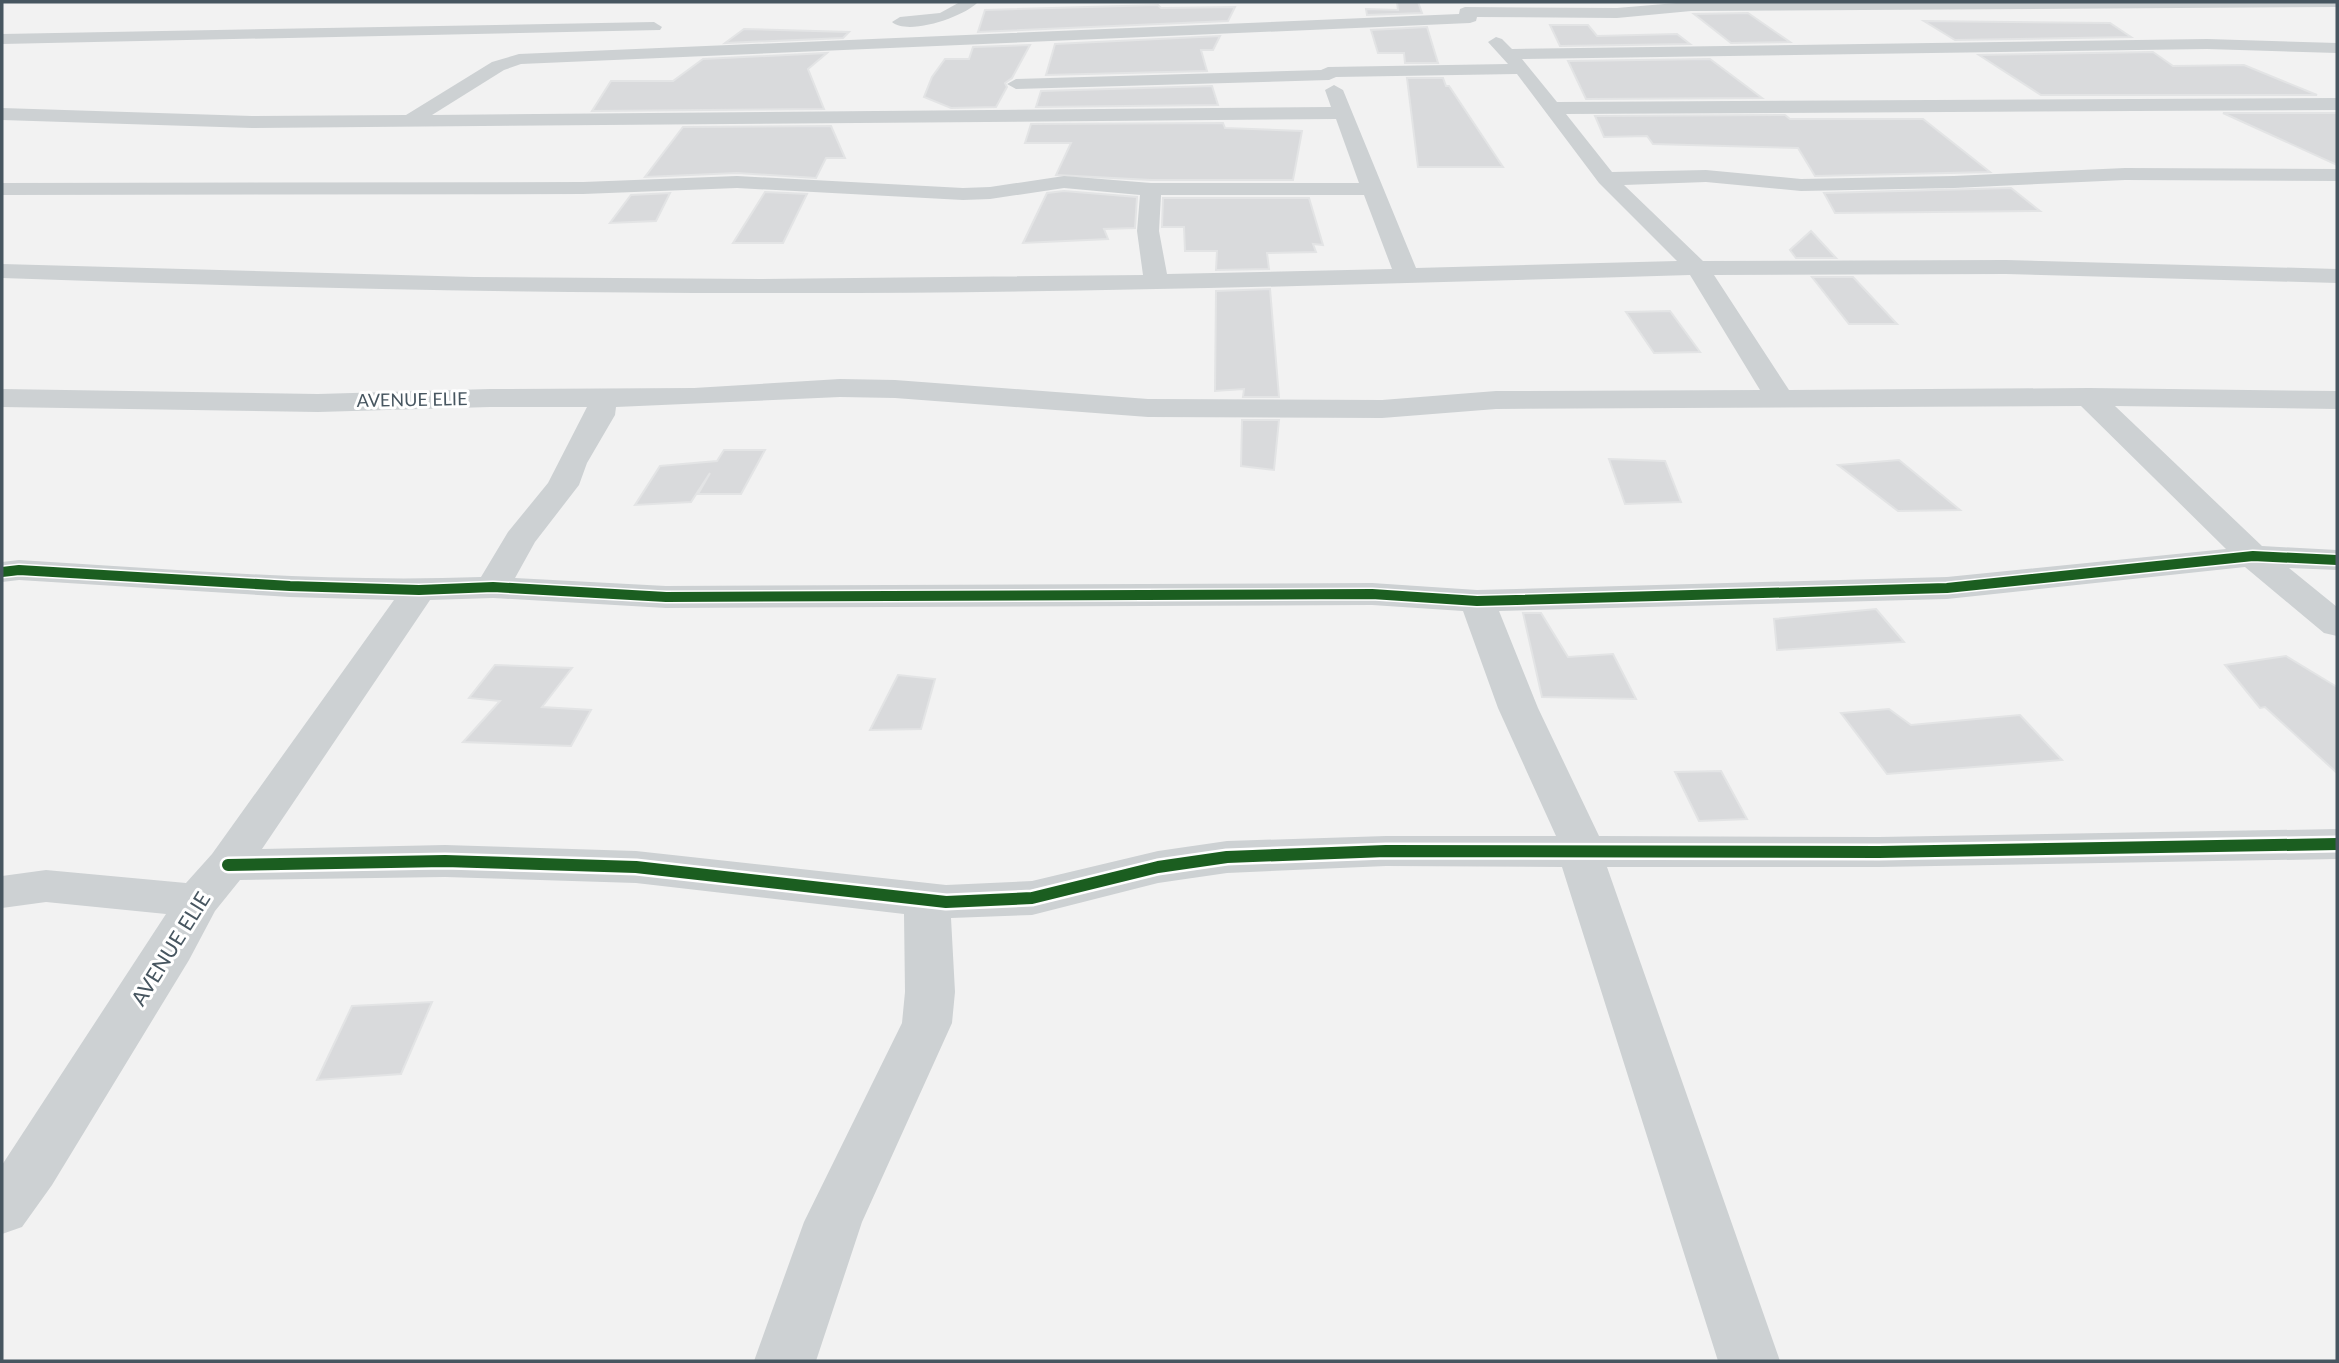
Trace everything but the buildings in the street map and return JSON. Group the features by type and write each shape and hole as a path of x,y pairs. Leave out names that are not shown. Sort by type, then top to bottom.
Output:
{"street":[{"path":"883,22 934,20 970,2"},
{"path":"1305,2 1342,113 1407,277"},
{"path":"2124,3 2207,44 2265,64"},
{"path":"410,120 498,66 519,59 1311,26 1464,10 1617,12 1704,6 2337,3"},
{"path":"1464,10 1522,69 1606,179 1697,268 1781,400"},
{"path":"2,39 666,27"},
{"path":"1509,54 2207,44 2337,48"},
{"path":"1016,85 1522,69"},
{"path":"1552,108 2337,104"},
{"path":"2,114 252,122 1342,113"},
{"path":"1606,179 1706,176 1801,185 1954,182 2125,174 2337,175"},
{"path":"2,189 569,188 737,182 962,194 990,193 1064,182 1151,189 1371,189"},
{"path":"1151,189 1148,231 1156,282"},
{"path":"2,271 488,284 923,286 1407,277 1697,268 2006,267 2337,276"},
{"path":"2,293 39,271"},
{"name":"AVENUE ELIE","path":"2,398 318,402 490,398 603,399 719,396 840,388 895,389 1148,408 1382,409 1496,400 2089,397 2337,400"},
{"path":"2089,397 2253,556 2337,625"},
{"path":"494,587 520,539 564,485 572,463 600,415 603,399"},
{"path":"2,572 19,570 290,586 419,590 494,587 666,597 1372,594 1477,601 1947,588 2253,556 2337,560"},
{"name":"AVENUE ELIE","path":"2,1209 32,1168 158,971 197,901 228,865 419,590"},
{"path":"1477,601 1518,708 1577,830 1579,851 1749,1361"},
{"path":"228,865 445,861 636,867 946,902 1032,898 1158,867 1227,857 1386,851 1879,852 2337,844"},
{"path":"2,892 46,886 197,901"},
{"path":"785,1361 832,1222 927,1023 930,992 927,899"}],"cycle path":[{"path":"2,572 19,570 290,586 419,590 493,587 666,597 1372,594 1477,601 1947,588 2253,556 2337,560"},
{"path":"228,865 445,861 636,867 946,902 1032,898 1158,867 1227,857 1386,851 1879,852 2337,844"}]}
